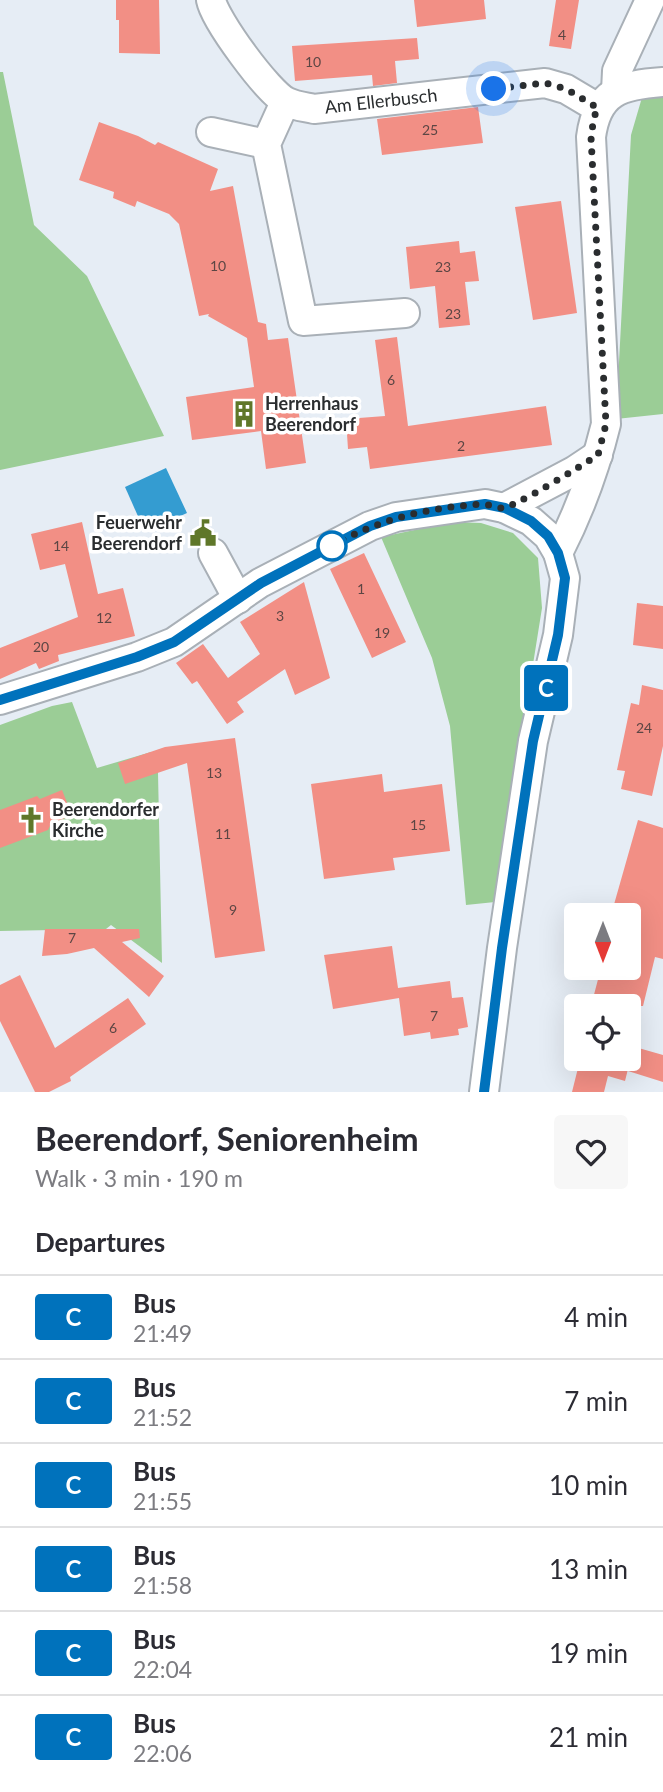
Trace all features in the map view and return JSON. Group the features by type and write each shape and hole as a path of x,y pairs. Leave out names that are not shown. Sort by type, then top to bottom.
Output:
{"street":[{"path":"211,0 213,9 240,51 273,92 285,102 266,144 303,321 405,313"},
{"path":"558,553 575,520 606,424 591,137 594,117 607,100 617,71 650,0"},
{"path":"607,100 639,84 663,82"},
{"name":"Am Ellerbusch","path":"285,102 314,109 545,83 607,100"},
{"path":"211,132 266,144"},
{"path":"505,508 598,455"},
{"path":"0,700 137,657 174,642 261,583 370,526 396,517 485,504 505,508 531,521 548,536 558,553 565,578 558,635 533,741 484,1092"},
{"path":"213,553 238,599"}],"green space":[{"path":"0,72 3,72 34,225 87,276 164,436 0,470"},
{"path":"663,93 663,414 616,419 631,135 643,94"},
{"path":"453,522 481,523 513,533 538,558 542,608 495,902 466,905 450,726 432,658 381,537"},
{"path":"72,702 97,768 151,752 158,773 162,963 111,925 106,929 0,931 0,725 52,706"}],"water":[{"path":"166,468 187,513 145,532 125,487"}],"building":[{"path":"116,0 159,0 160,54 119,53"},
{"path":"414,0 484,0 486,19 417,27"},
{"path":"556,0 579,0 571,49 549,46"},
{"path":"417,38 419,59 395,61 397,83 373,86 372,75 295,81 292,46"},
{"path":"478,107 483,143 382,155 377,119"},
{"path":"99,122 155,145 158,142 218,169 210,191 233,186 258,322 266,324 268,340 288,338 306,463 266,469 261,431 192,440 186,397 254,387 247,338 208,316 209,314 199,316 179,224 169,214 137,201 135,207 113,198 114,192 79,180"},
{"path":"561,201 577,313 533,320 515,207"},
{"path":"459,241 460,253 475,251 479,281 465,282 470,325 439,328 435,286 410,289 406,247"},
{"path":"397,337 408,426 546,406 552,445 370,469 367,447 348,449 346,419 385,416 375,340"},
{"path":"82,522 98,594 123,588 135,636 58,655 59,661 39,669 36,663 0,679 0,648 78,617 65,564 40,570 31,534"},
{"path":"364,553 406,642 372,658 330,569"},
{"path":"304,582 330,678 295,695 285,669 237,702 244,712 227,724 197,681 192,684 176,663 203,644 228,678 260,654 240,622"},
{"path":"637,603 663,606 663,649 633,645"},
{"path":"642,685 663,690 663,746 652,796 621,789 625,771 617,770 631,703 639,705"},
{"path":"235,738 265,951 215,958 187,763 125,784 118,763 165,747"},
{"path":"382,774 384,792 442,784 450,851 393,858 395,870 324,879 311,784"},
{"name":"Beerendorfer Kirche","path":"62,790 72,815 51,824 48,830 0,848 0,810"},
{"path":"638,820 663,828 663,959 655,957 643,1006 641,994 594,994 598,980 641,980 641,903 614,903"},
{"path":"45,929 139,929 140,938 122,942 164,976 149,997 94,948 42,956"},
{"path":"392,946 398,988 450,981 452,998 463,997 468,1027 458,1029 459,1035 431,1039 430,1032 404,1036 399,998 333,1009 324,955"},
{"path":"20,975 55,1048 128,998 146,1024 70,1077 71,1081 49,1092 35,1092 0,1021 0,985"},
{"path":"641,1049 663,1055 663,1082 628,1071 641,1071"},
{"path":"577,1071 628,1071 625,1081 608,1076 604,1092 572,1092"}],"bus line":[{"name":"C","path":"0,700 137,657 174,642 261,583 370,526 396,517 485,504 505,508 531,521 548,536 558,553 565,578 558,635 533,741 484,1092"}],"place":[{"name":"Herrenhaus Beerendorf","path":"244,414"},
{"name":"Feuerwehr Beerendorf","path":"203,533"},
{"name":"Beerendorfer Kirche","path":"31,820"}],"route":[{"path":"332,546 370,526 396,517 485,504 505,508 598,455 606,424 591,137 598,108 566,89 545,83 494,89"}]}
